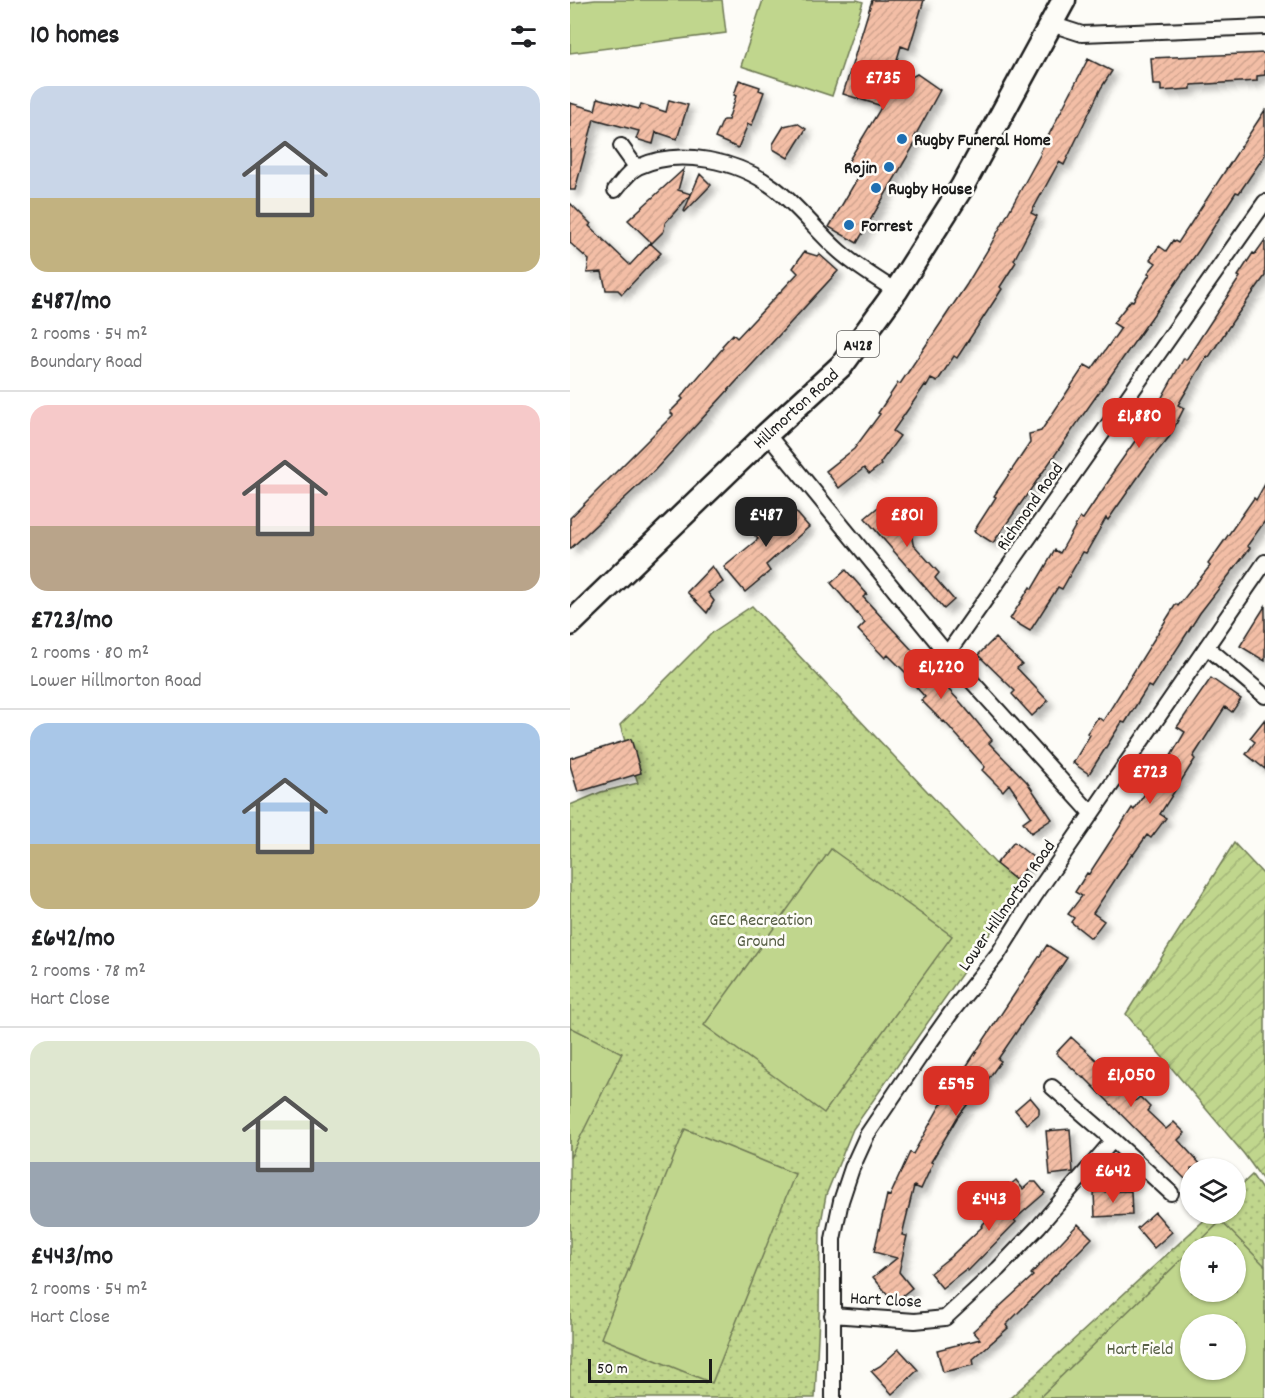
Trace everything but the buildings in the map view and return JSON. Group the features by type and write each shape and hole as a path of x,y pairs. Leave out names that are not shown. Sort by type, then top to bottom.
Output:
{"highway":[{"name":"Hillmorton Road","path":"570,623 842,365 896,291 962,187 1064,0"}],"street":[{"path":"1051,24 1082,34 1265,27"},
{"path":"621,146 636,167"},
{"path":"615,190 636,167 668,159 705,159 755,174 791,203 838,251 896,291"},
{"name":"Richmond Road","path":"947,654 1265,202"},
{"path":"767,434 947,654 1091,813"},
{"name":"Lower Hillmorton Road","path":"833,1398 833,1239 852,1168 867,1135 952,1010 998,954 1091,813 1265,562"},
{"path":"1207,647 1265,696"},
{"path":"1052,1087 1171,1193"},
{"name":"Hart Close","path":"832,1314 915,1322 945,1318 998,1269 1039,1226 1113,1140"}],"green space":[{"path":"595,0 722,0 726,33 570,53 570,3"},
{"path":"763,0 857,0 863,2 832,96 741,66"},
{"name":"GEC Recreation Ground","path":"752,606 996,864 1016,880 1001,918 853,1129 826,1195 820,1228 815,1398 578,1398 570,1395 570,805 601,792 638,783 620,725 713,632"},
{"path":"1234,843 1265,876 1265,1183 1244,1154 1126,1014"},
{"path":"831,849 952,936 824,1113 704,1025"},
{"path":"570,1027 622,1053 570,1158"},
{"path":"685,1129 795,1174 712,1383 601,1338"},
{"name":"Hart Field","path":"1252,1175 1265,1194 1265,1398 1010,1398 1180,1242 1180,1302 1246,1302 1246,1236 1187,1236 1200,1224 1246,1224 1246,1181"},
{"path":"1218,1224 1224,1224 1236,1236 1205,1236"},
{"path":"1246,1247 1265,1266 1265,1398 1039,1398 1180,1261 1180,1302 1246,1302"}],"place":[{"name":"Rugby Funeral Home","path":"902,139"},
{"name":"Rojin","path":"889,167"},
{"name":"Rugby House","path":"876,188"},
{"name":"Forrest","path":"849,225"}]}
